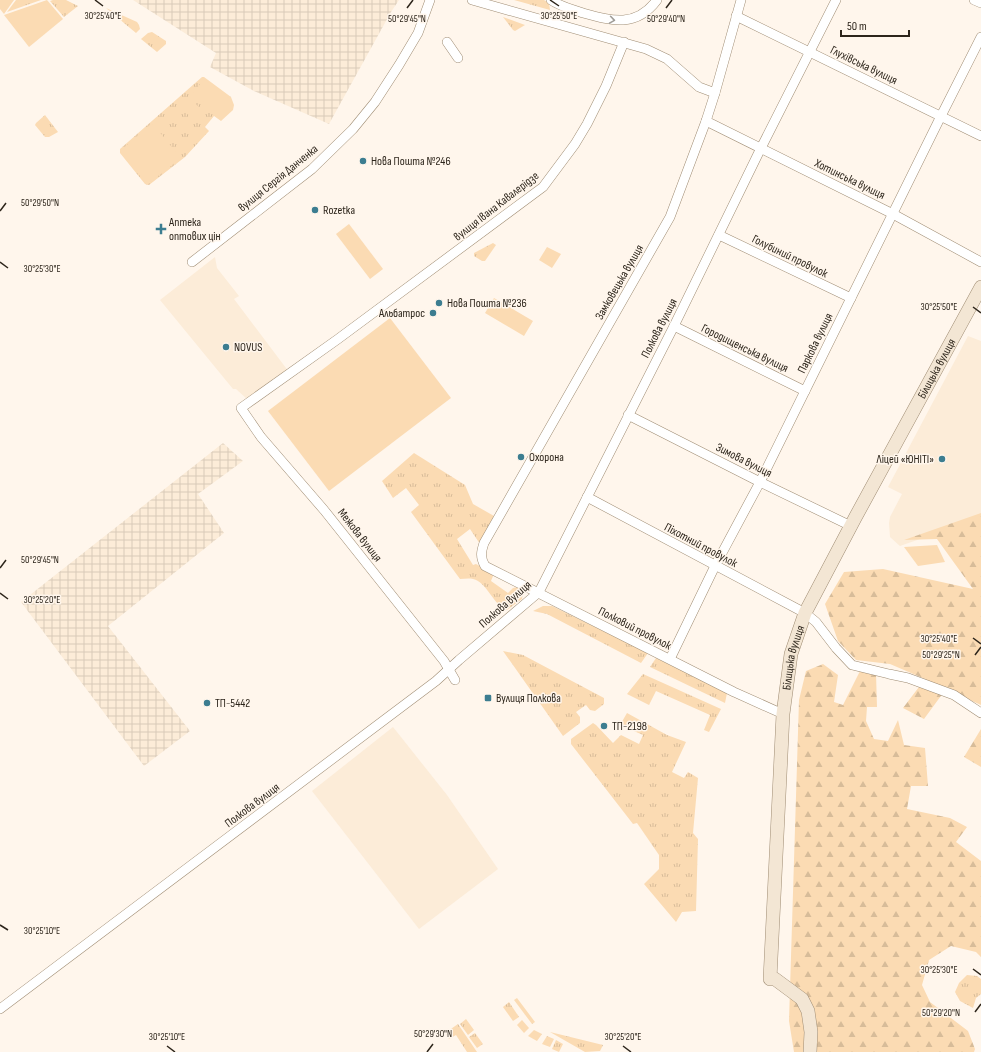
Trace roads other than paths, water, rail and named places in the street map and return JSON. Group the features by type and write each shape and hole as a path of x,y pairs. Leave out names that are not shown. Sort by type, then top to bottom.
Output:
{"main road":[{"name":"Білицька вулиця","path":"810,1052 811,1032 808,1011 802,999 776,979 770,980 782,714 791,654 805,613 981,286"}],"street":[{"name":"вулиця Сергія Данченка","path":"192,262 312,169 353,129 375,102 399,65 418,33 430,0"},
{"path":"472,0 646,49 667,59 699,87 715,93"},
{"path":"551,0 561,6 609,20 622,21 633,19 645,12 657,0"},
{"name":"Замковецька вулиця","path":"481,559 481,552 484,543 670,217 706,121 741,0"},
{"name":"Полкова вулиця","path":"0,1010 424,690 539,592 674,326 761,148 836,0"},
{"path":"974,0 981,3"},
{"path":"556,23 561,6"},
{"name":"Глухівська вулиця","path":"736,16 981,136"},
{"name":"Паркова вулиця","path":"670,659 715,566 760,482 981,37"},
{"path":"447,42 458,58"},
{"name":"вулиця Івана Кавалерідзе","path":"241,408 338,339 543,187 575,144 587,124 606,86 624,42"},
{"name":"Хотинська вулиця","path":"706,121 892,214 981,262"},
{"name":"Голубиний провулок","path":"719,235 851,298"},
{"name":"Городищенська вулиця","path":"674,326 805,391"},
{"name":"Межова вулиця","path":"241,408 261,437 324,510 444,661 455,680"},
{"name":"Зимова вулиця","path":"628,415 851,526"},
{"name":"Піхотний провулок","path":"586,497 805,613 816,622 836,648 852,665 908,678 954,695 981,713"},
{"name":"Полковий провулок","path":"481,559 485,566 734,692 782,714"}],"place":[{"name":"Нова Пошта №246","path":"363,161"},
{"name":"Rozetka","path":"315,210"},
{"name":"Аптека оптових цін","path":"161,229"},
{"name":"Нова Пошта №236","path":"439,303"},
{"name":"Альбатрос","path":"433,313"},
{"name":"NOVUS","path":"226,347"},
{"name":"Охорона","path":"521,457"},
{"name":"Ліцей «ЮНІТІ»","path":"942,459"},
{"name":"Вулиця Полкова","path":"488,698"},
{"name":"ТП-5442","path":"207,703"},
{"name":"ТП-2198","path":"604,726"}]}
